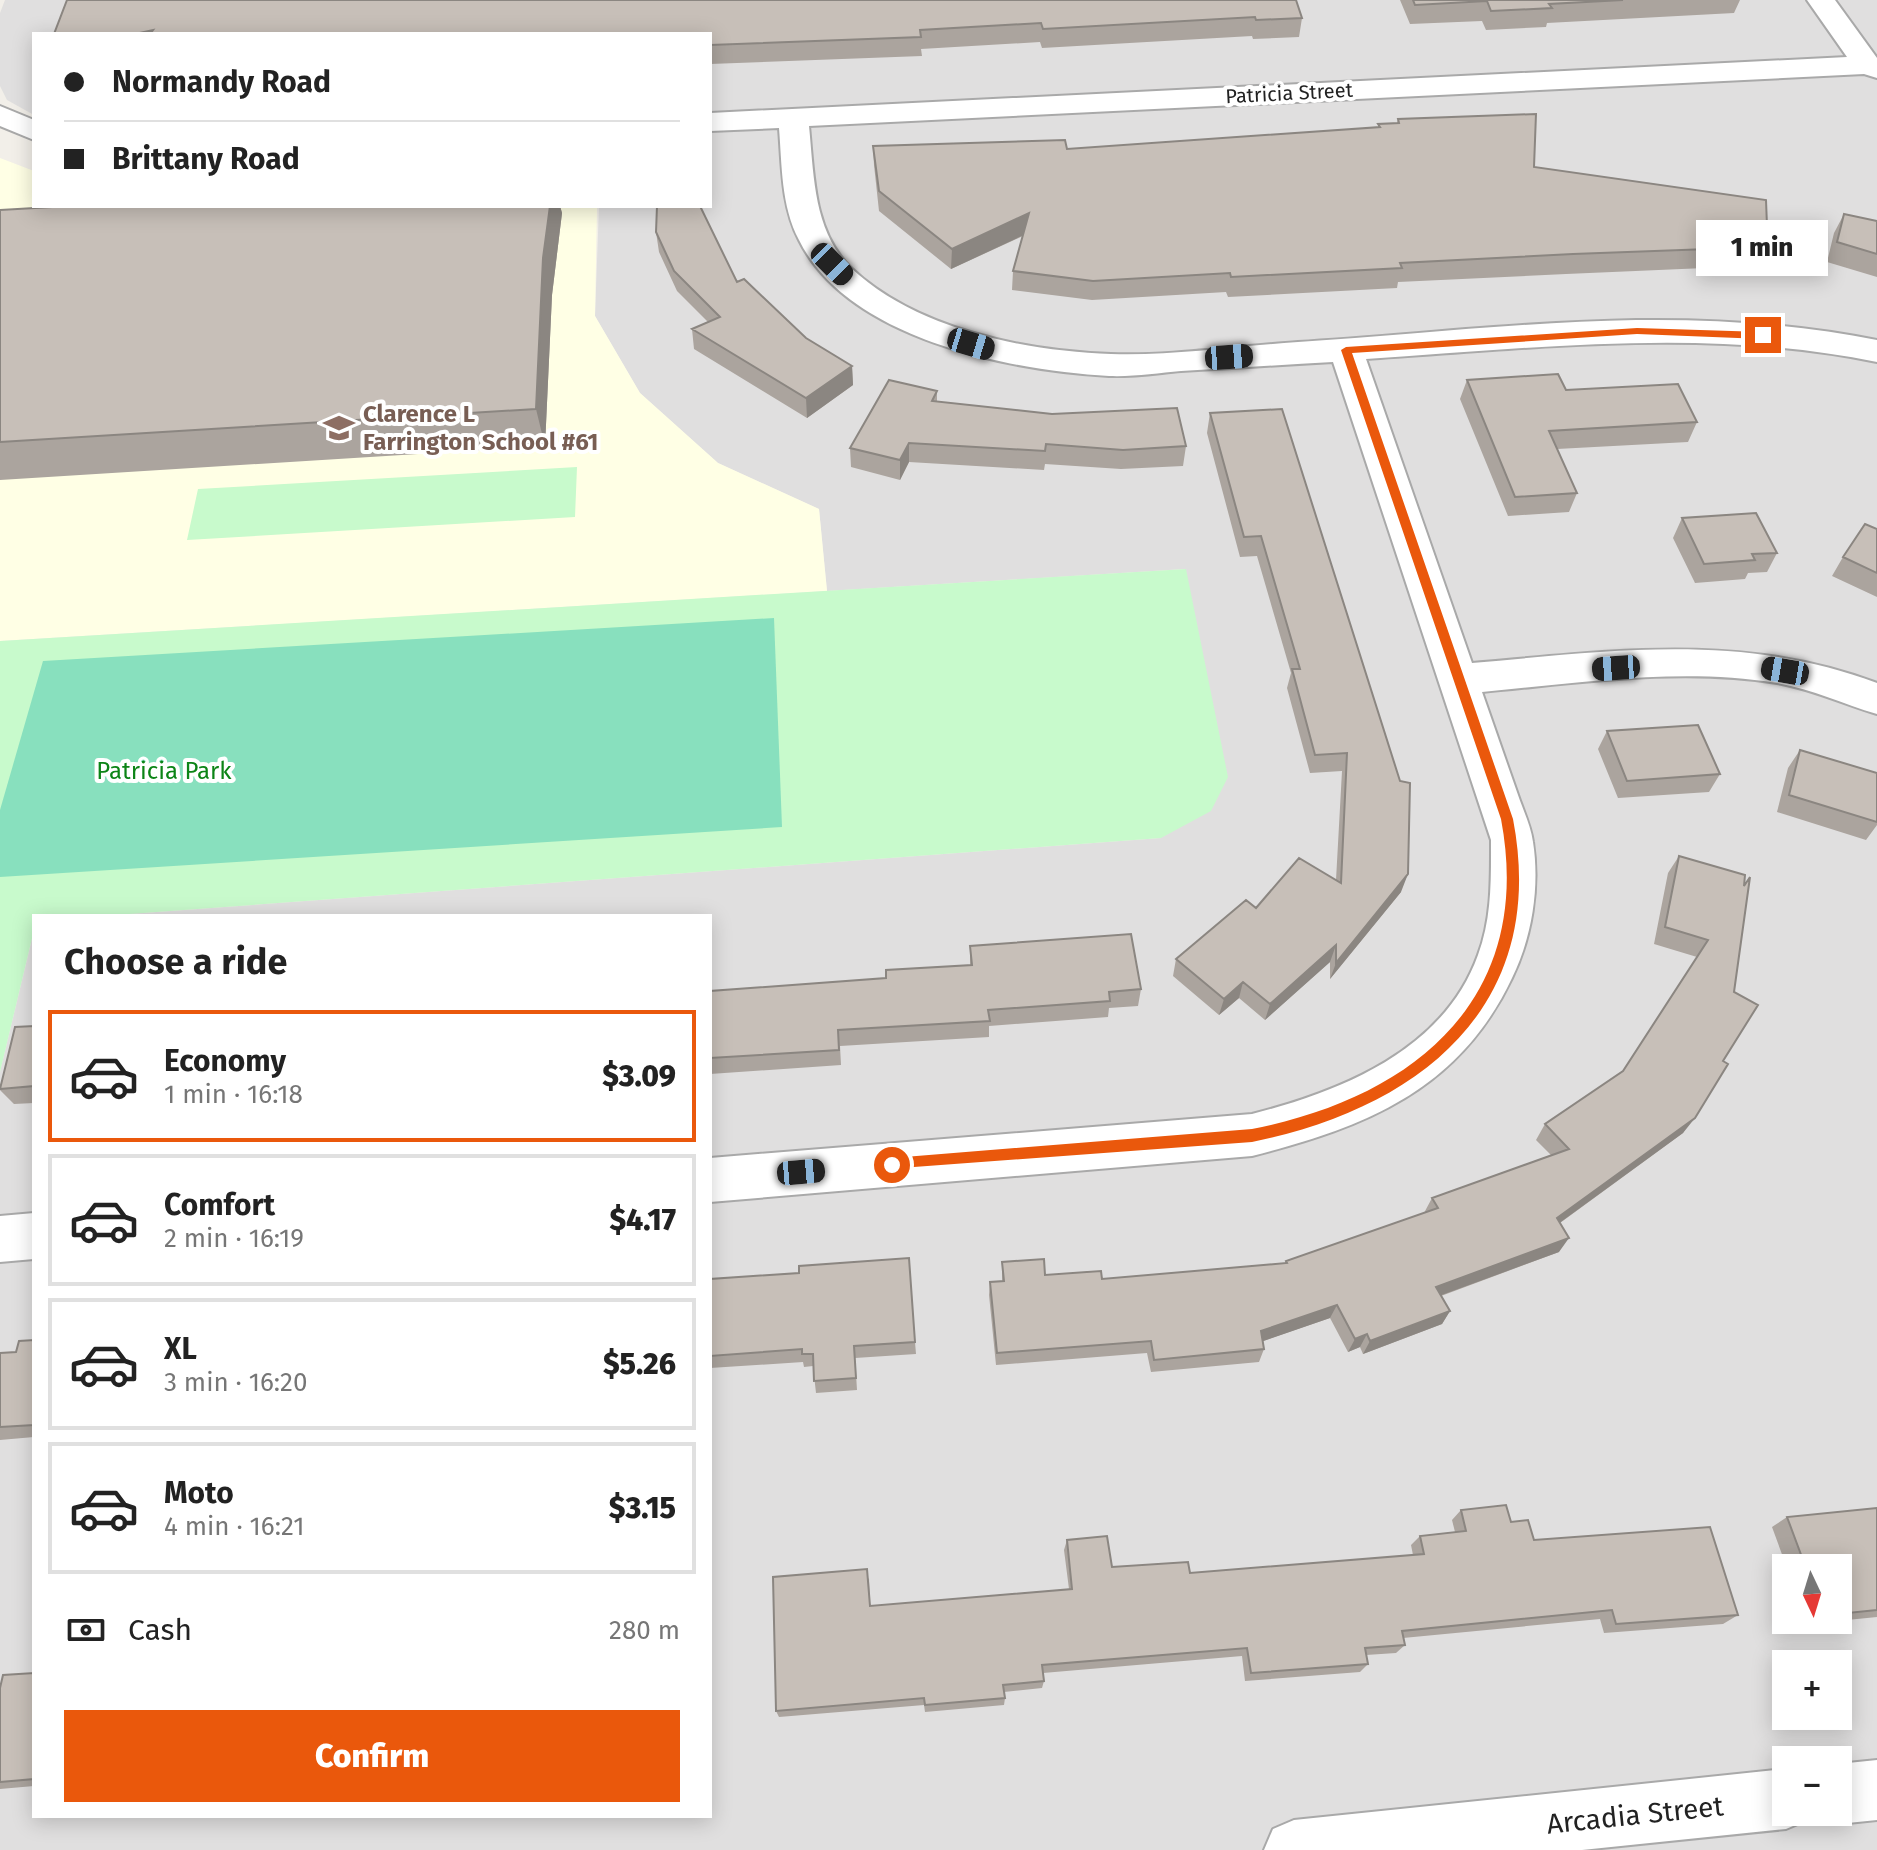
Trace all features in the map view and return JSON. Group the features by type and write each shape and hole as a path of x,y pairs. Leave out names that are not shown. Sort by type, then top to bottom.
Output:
{"street":[{"path":"1821,0 1872,67"},
{"name":"Patricia Street","path":"712,122 1872,67"},
{"path":"0,115 32,130"},
{"path":"793,118 804,212 823,254 850,282 871,297 954,339 1057,362 1112,365 1690,331 1781,336 1877,351"},
{"path":"712,1180 1252,1135 1300,1126 1367,1099 1406,1076 1454,1035 1479,1002 1498,969 1513,913 1512,840 1346,350"},
{"path":"1459,679 1679,663 1721,664 1807,675 1877,699"},
{"path":"0,1239 32,1236"},
{"path":"1852,1793 1877,1790"},
{"name":"Arcadia Street","path":"1294,1850 1772,1800"}],"shaded area":[{"path":"5,0 1877,0 1877,1850 0,1850 0,1072 32,938 32,1818 712,1818 712,914 129,914 1161,838 1185,569 827,591 819,509 718,463 640,393 595,316 599,208 712,208 712,32 32,32 32,114 7,100 0,86 0,13"},
{"name":"Clarence L Farrington School #61","path":"0,158 32,170 32,208 597,208 595,316 640,393 718,463 819,509 827,591 0,641"}],"green space":[{"path":"577,467 575,517 187,540 198,489"},
{"name":"Patricia Park","path":"1186,569 1228,777 1211,811 1161,838 129,914 32,914 32,938 0,1072 0,641"},
{"path":"774,618 782,827 0,877 0,810 43,661"}],"building":[{"path":"67,0 1296,0 1302,18 1256,20 1255,17 1043,29 1041,23 920,30 921,37 712,45 712,32 55,32"},
{"path":"1413,0 1623,0 1491,11 1487,1 1415,5"},
{"path":"1536,114 1534,167 1766,200 1768,252 1736,248 1573,254 1400,263 1402,268 1093,281 1013,271 1029,213 952,249 879,191 873,146 1065,140 1067,149 1380,127 1378,124 1399,123 1398,119"},
{"path":"550,208 543,258 536,409 0,442 0,210"},
{"path":"657,208 701,208 737,282 744,279 806,338 852,366 806,398 692,329 720,317 674,271 656,232"},
{"path":"1844,214 1877,221 1877,254 1837,242"},
{"path":"1558,374 1566,390 1678,384 1697,422 1549,431 1577,493 1515,497 1467,380"},
{"path":"889,380 937,391 932,401 1052,414 1177,408 1186,446 1123,450 1046,444 1045,451 909,443 900,460 850,448"},
{"path":"1282,409 1400,781 1410,783 1408,874 1336,963 1336,945 1270,1004 1243,982 1224,999 1176,959 1246,900 1256,908 1299,858 1341,883 1347,753 1315,755 1292,669 1300,669 1261,536 1244,537 1210,413"},
{"path":"1756,513 1777,553 1752,554 1755,560 1704,564 1682,518"},
{"path":"1865,524 1877,529 1877,573 1843,557"},
{"path":"1698,725 1720,774 1627,781 1607,731"},
{"path":"1800,750 1877,773 1877,822 1789,795"},
{"path":"1679,856 1745,875 1744,886 1750,877 1734,992 1758,1005 1723,1061 1728,1064 1695,1118 1557,1218 1569,1238 1436,1287 1450,1311 1370,1341 1367,1334 1355,1339 1337,1305 1261,1331 1264,1349 1154,1360 1151,1341 997,1353 990,1282 1004,1281 1002,1262 1044,1259 1045,1275 1101,1271 1102,1279 1287,1263 1438,1208 1432,1198 1569,1149 1545,1124 1623,1071 1708,940 1665,927"},
{"path":"1131,934 1141,989 1109,992 1110,1001 988,1010 990,1021 838,1030 839,1050 712,1058 712,991 886,978 886,970 972,965 970,946"},
{"path":"32,1026 32,1086 0,1089 15,1027"},
{"path":"909,1258 915,1342 854,1346 856,1378 814,1381 813,1354 802,1354 802,1349 712,1356 712,1279 799,1273 799,1266"},
{"path":"32,1340 32,1425 0,1427 0,1353 16,1352 19,1341"},
{"path":"1506,1505 1511,1522 1528,1520 1534,1540 1710,1527 1738,1615 1616,1624 1612,1610 1402,1631 1405,1645 1365,1648 1368,1664 1251,1673 1247,1648 1042,1665 1044,1681 1003,1685 1005,1698 925,1705 924,1698 776,1711 773,1577 867,1569 870,1606 1072,1589 1067,1540 1107,1536 1112,1567 1188,1562 1190,1573 1424,1554 1420,1536 1466,1531 1461,1510"},
{"path":"1877,1508 1877,1610 1852,1613 1852,1554 1801,1554 1787,1517"},
{"path":"32,1673 32,1779 0,1782 0,1688 3,1675"}],"place":[{"name":"Clarence L Farrington School #61","path":"339,428"}],"route":[{"path":"892,1165 1252,1135 1300,1126 1367,1099 1424,1064 1454,1035 1479,1002 1498,969 1513,913 1514,858 1507,819 1346,350 1637,331 1763,335"}]}
